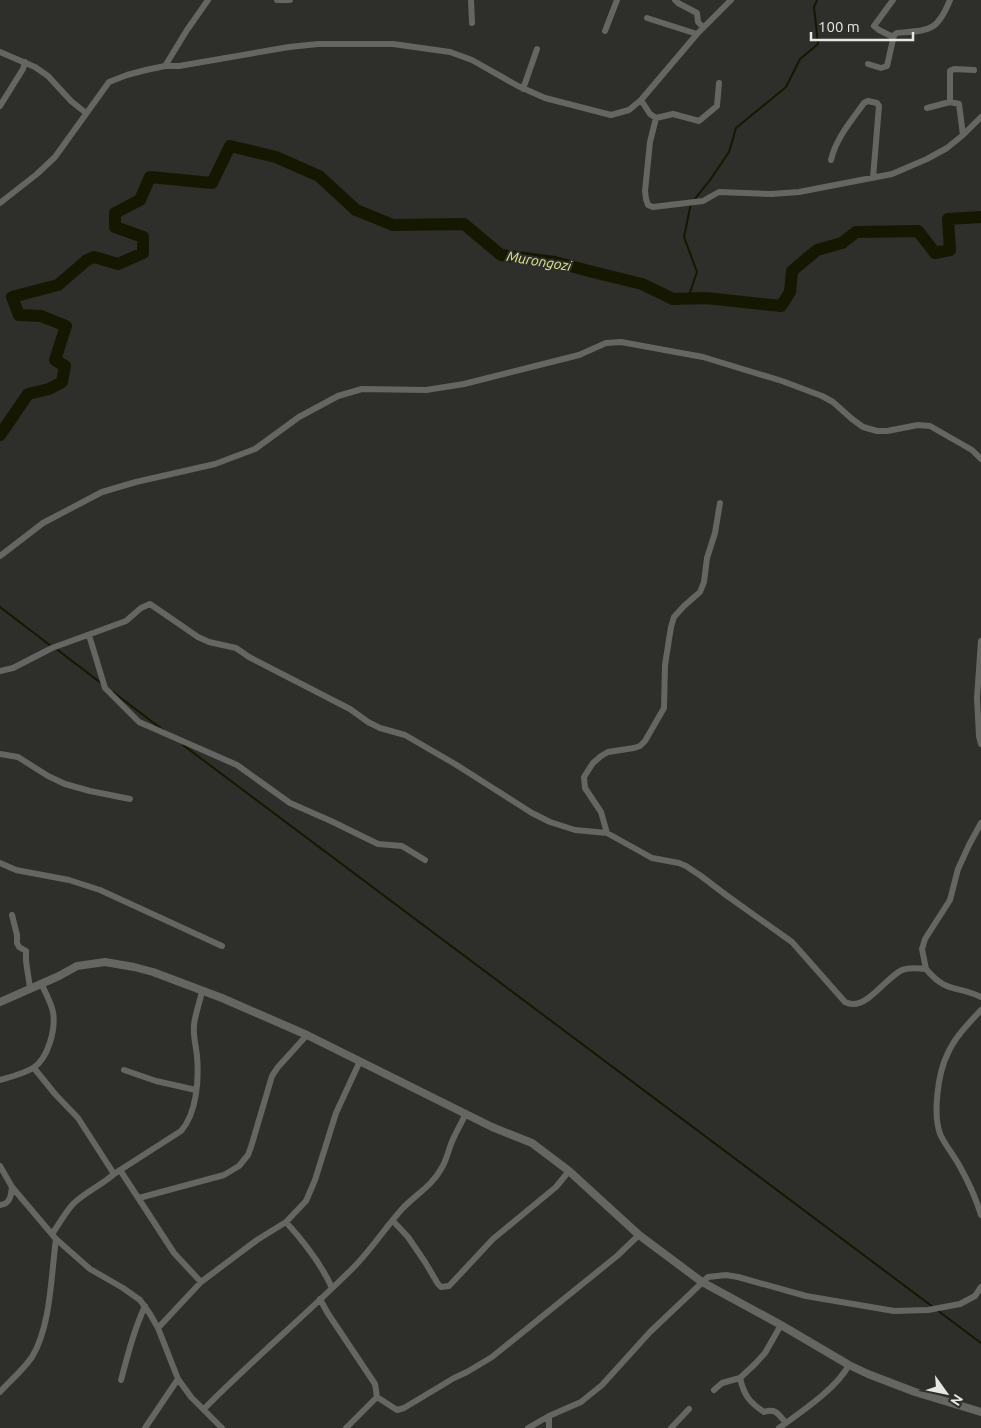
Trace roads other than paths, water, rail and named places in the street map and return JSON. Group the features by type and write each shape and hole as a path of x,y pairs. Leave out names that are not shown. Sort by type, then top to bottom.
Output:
{"street":[{"path":"165,66 186,30 208,0"},
{"path":"277,0 290,0"},
{"path":"471,0 472,23"},
{"path":"605,30 617,0"},
{"path":"676,0 696,13 698,22 703,27"},
{"path":"0,203 55,157 109,82 128,75 165,66 179,66 289,47 318,44 393,44 450,52 472,60 523,89 545,98 610,115 628,110 641,100 703,27 731,0"},
{"path":"893,0 874,26 893,37"},
{"path":"868,64 885,68 894,35 897,33 924,31 932,28 940,20 950,0"},
{"path":"647,18 697,34"},
{"path":"523,89 537,50"},
{"path":"0,52 35,67 48,76 70,101 86,113"},
{"path":"0,106 23,69 25,62"},
{"path":"950,102 950,72 954,69 974,70"},
{"path":"641,100 650,114 656,118 673,114 699,121 717,106 719,83"},
{"path":"831,160 833,152 844,132 864,103 868,101 877,103 879,106 873,178"},
{"path":"927,108 950,102 959,104 963,135"},
{"path":"656,118 650,142 645,191 648,205 653,207 703,202 719,192 771,194 799,192 892,174 921,162 947,148 981,117"},
{"path":"0,556 43,523 102,492 136,482 215,464 255,449 299,418 338,396 362,389 426,390 464,384 580,355 606,344 621,342 703,357 782,381 822,396 833,402 863,427 877,431 918,425 930,426 972,450 981,459"},
{"path":"607,833 601,812 585,788 584,777 593,763 608,752 640,746 645,741 664,708 665,665 671,627 674,618 700,592 704,582 707,558 715,533 720,503"},
{"path":"0,671 13,668 52,648 126,621 141,608 150,604 198,637 209,642 236,648 249,657 350,709 368,722 380,728 405,735 532,813 550,822 575,830 607,833 652,858 679,863 701,876 792,942 845,1002 853,1004 864,1001 892,976 903,970 914,968 926,969"},
{"path":"89,635 105,688 139,722 242,768 290,804 378,844 402,846 425,860"},
{"path":"981,641 978,698 981,744"},
{"path":"0,754 18,756 48,776 65,784 130,799"},
{"path":"981,823 958,868 950,900 924,939 922,949 926,969 941,984 981,997"},
{"path":"0,863 16,870 69,880 100,890 222,946"},
{"path":"12,915 17,935 16,943 26,951 30,988"},
{"path":"0,1002 77,966 105,962 153,972 202,991 306,1035 492,1127 532,1143 569,1171 639,1235 702,1282 868,1374 915,1392 981,1412"},
{"path":"0,1080 34,1068 47,1051 52,1036 53,1012 41,983"},
{"path":"0,1392 25,1366 39,1341 44,1325 54,1236 72,1205 117,1172 181,1131 189,1120 196,1090 197,1058 194,1024 202,991"},
{"path":"981,1010 956,1039 948,1052 944,1061 938,1089 936,1110 941,1136 966,1178 981,1215"},
{"path":"139,1198 224,1175 239,1166 248,1154 254,1140 272,1076 306,1035"},
{"path":"158,1328 201,1282 257,1240 286,1222 306,1200 315,1180 336,1113 360,1061"},
{"path":"34,1068 78,1118 117,1172 139,1198 174,1253 201,1282"},
{"path":"124,1070 156,1081 196,1090"},
{"path":"204,1409 332,1288 367,1252 401,1210 431,1183 442,1168 466,1114"},
{"path":"0,1166 12,1187 54,1236 90,1269 140,1300 158,1328 178,1379 191,1397 222,1428"},
{"path":"393,1221 421,1256 438,1284 445,1287 449,1286 493,1239 556,1187 569,1171"},
{"path":"0,1205 8,1201 11,1196 12,1187"},
{"path":"286,1222 313,1255 332,1288"},
{"path":"320,1299 375,1384 377,1397 397,1410 404,1408 492,1357 617,1256 639,1235"},
{"path":"528,1428 549,1416 581,1402 602,1385 650,1332 708,1277 732,1276 806,1296 894,1311 928,1310 960,1304 975,1296 981,1287"},
{"path":"121,1380 128,1351 145,1306"},
{"path":"714,1390 722,1383 740,1378 765,1353 782,1325"},
{"path":"780,1428 838,1381 849,1365"},
{"path":"740,1378 744,1392 750,1402 764,1412 774,1411 786,1423"},
{"path":"145,1428 178,1379"},
{"path":"346,1428 377,1397"},
{"path":"671,1428 689,1409"},
{"path":"549,1416 549,1428"}],"waterway":[{"path":"694,200 729,152 736,128 786,87 800,59 818,44 814,7 817,0"},
{"name":"Murongozi","path":"0,435 28,394 49,389 62,382 65,366 55,360 66,326 41,316 19,315 12,297 58,285 87,260 94,257 118,264 143,253 143,237 115,227 115,213 140,200 150,177 212,183 230,146 276,157 319,176 356,210 393,225 464,224 501,255 555,262 642,284 673,299 706,298 781,306 790,292 792,271 817,250 842,243 856,232 918,231 935,253 950,250 948,219 981,217"},
{"path":"688,298 697,272 684,237 691,203"},
{"path":"0,607 51,646"},
{"path":"55,648 101,683"},
{"path":"113,692 163,730"},
{"path":"183,745 933,1307"},
{"path":"937,1310 981,1343"}]}
